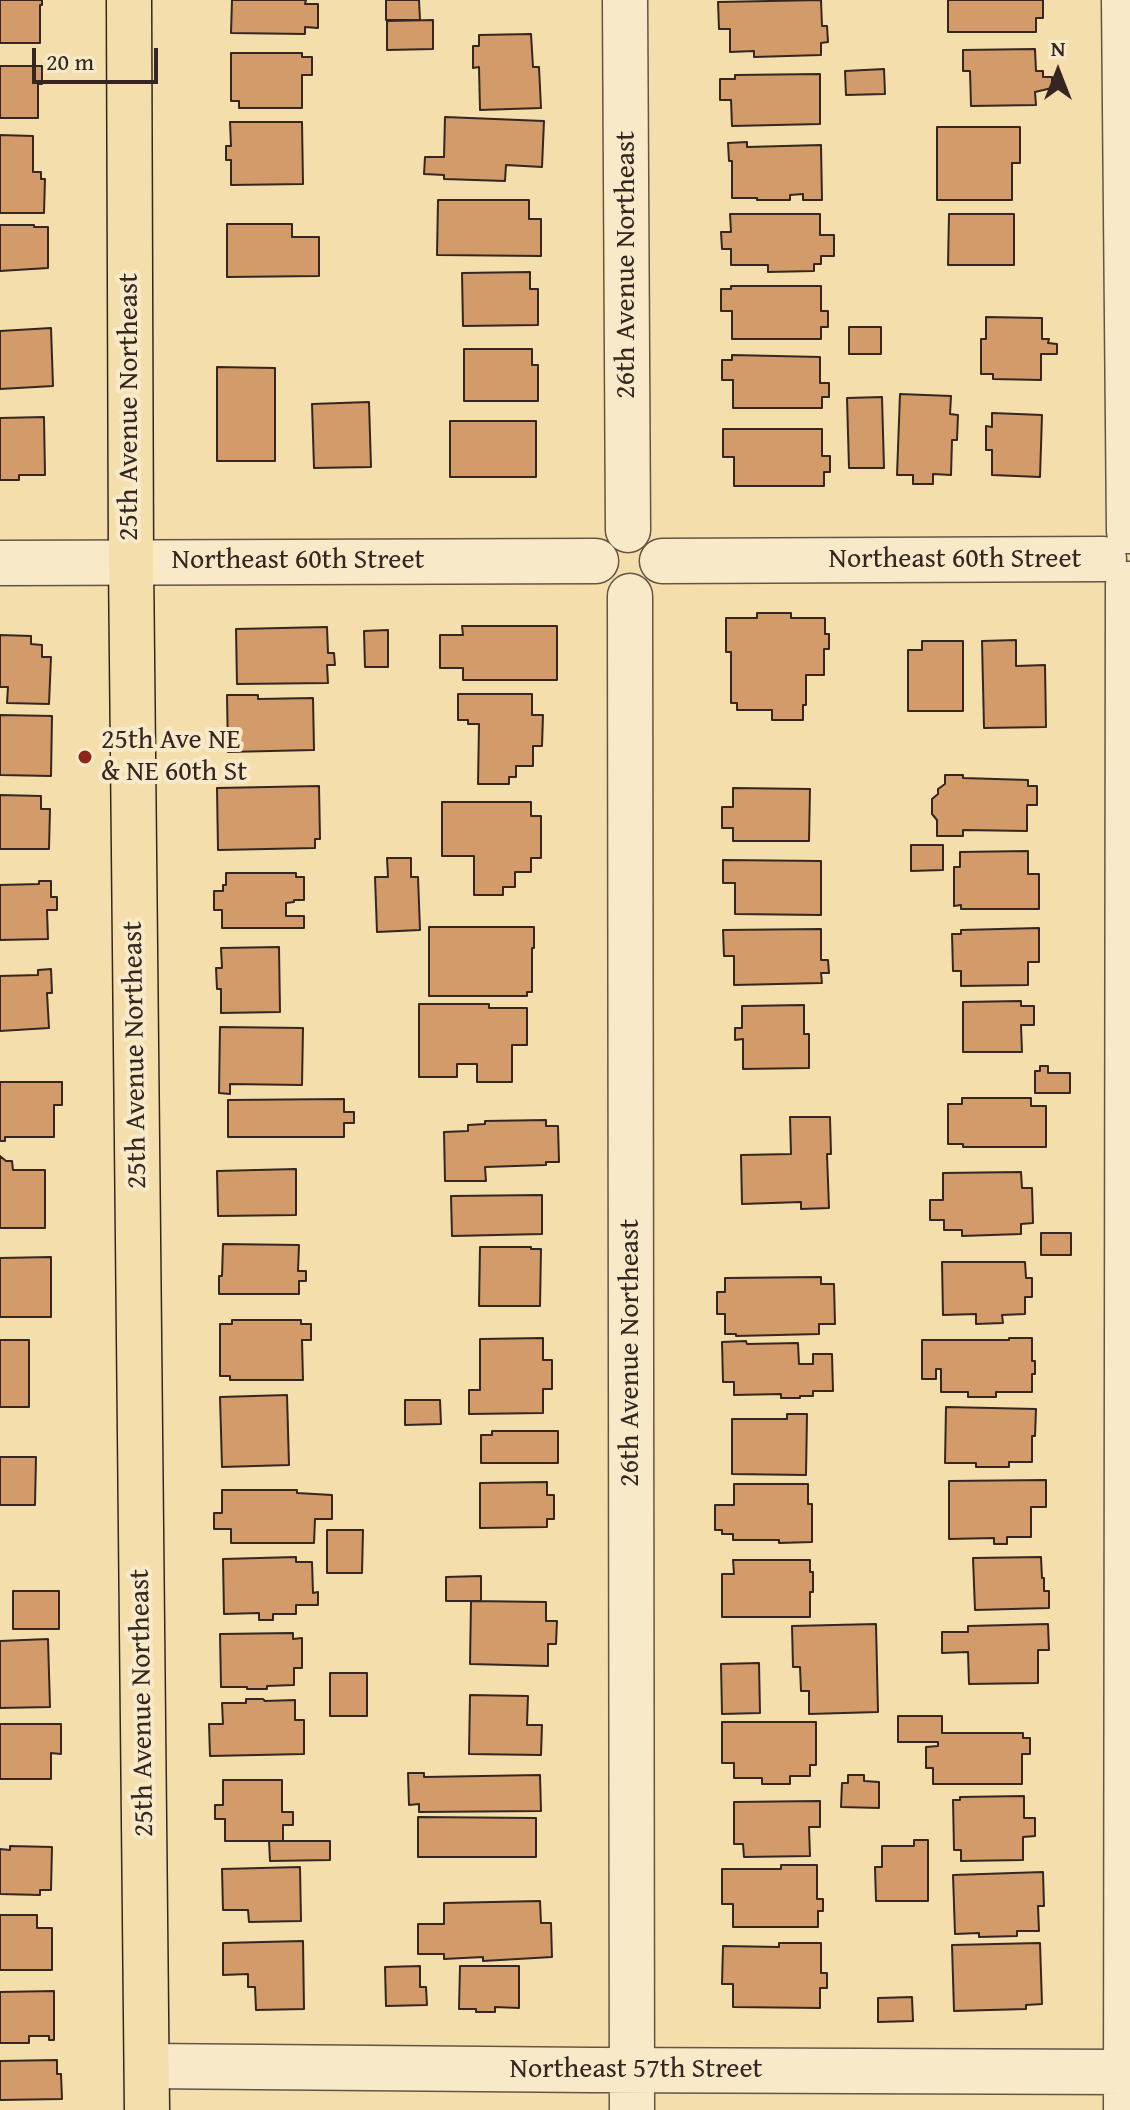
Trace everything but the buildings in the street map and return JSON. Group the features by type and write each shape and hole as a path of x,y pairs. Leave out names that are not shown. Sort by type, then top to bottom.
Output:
{"main road":[{"name":"25th Avenue Northeast","path":"129,0 131,561 147,2110"}],"street":[{"name":"26th Avenue Northeast","path":"625,0 628,530"},
{"path":"1124,0 1126,2091"},
{"path":"628,530 643,533 652,539 662,561 659,578 653,586 644,593 630,596 610,591 602,583 596,561 604,541 613,534 628,530"},
{"name":"Northeast 60th Street","path":"662,561 1124,558"},
{"name":"Northeast 60th Street","path":"0,563 596,561"},
{"name":"26th Avenue Northeast","path":"630,596 632,2090"},
{"name":"Northeast 57th Street","path":"147,2066 632,2090 1126,2091"}],"place":[{"name":"25th Ave NE & NE 60th St","path":"85,757"}]}
